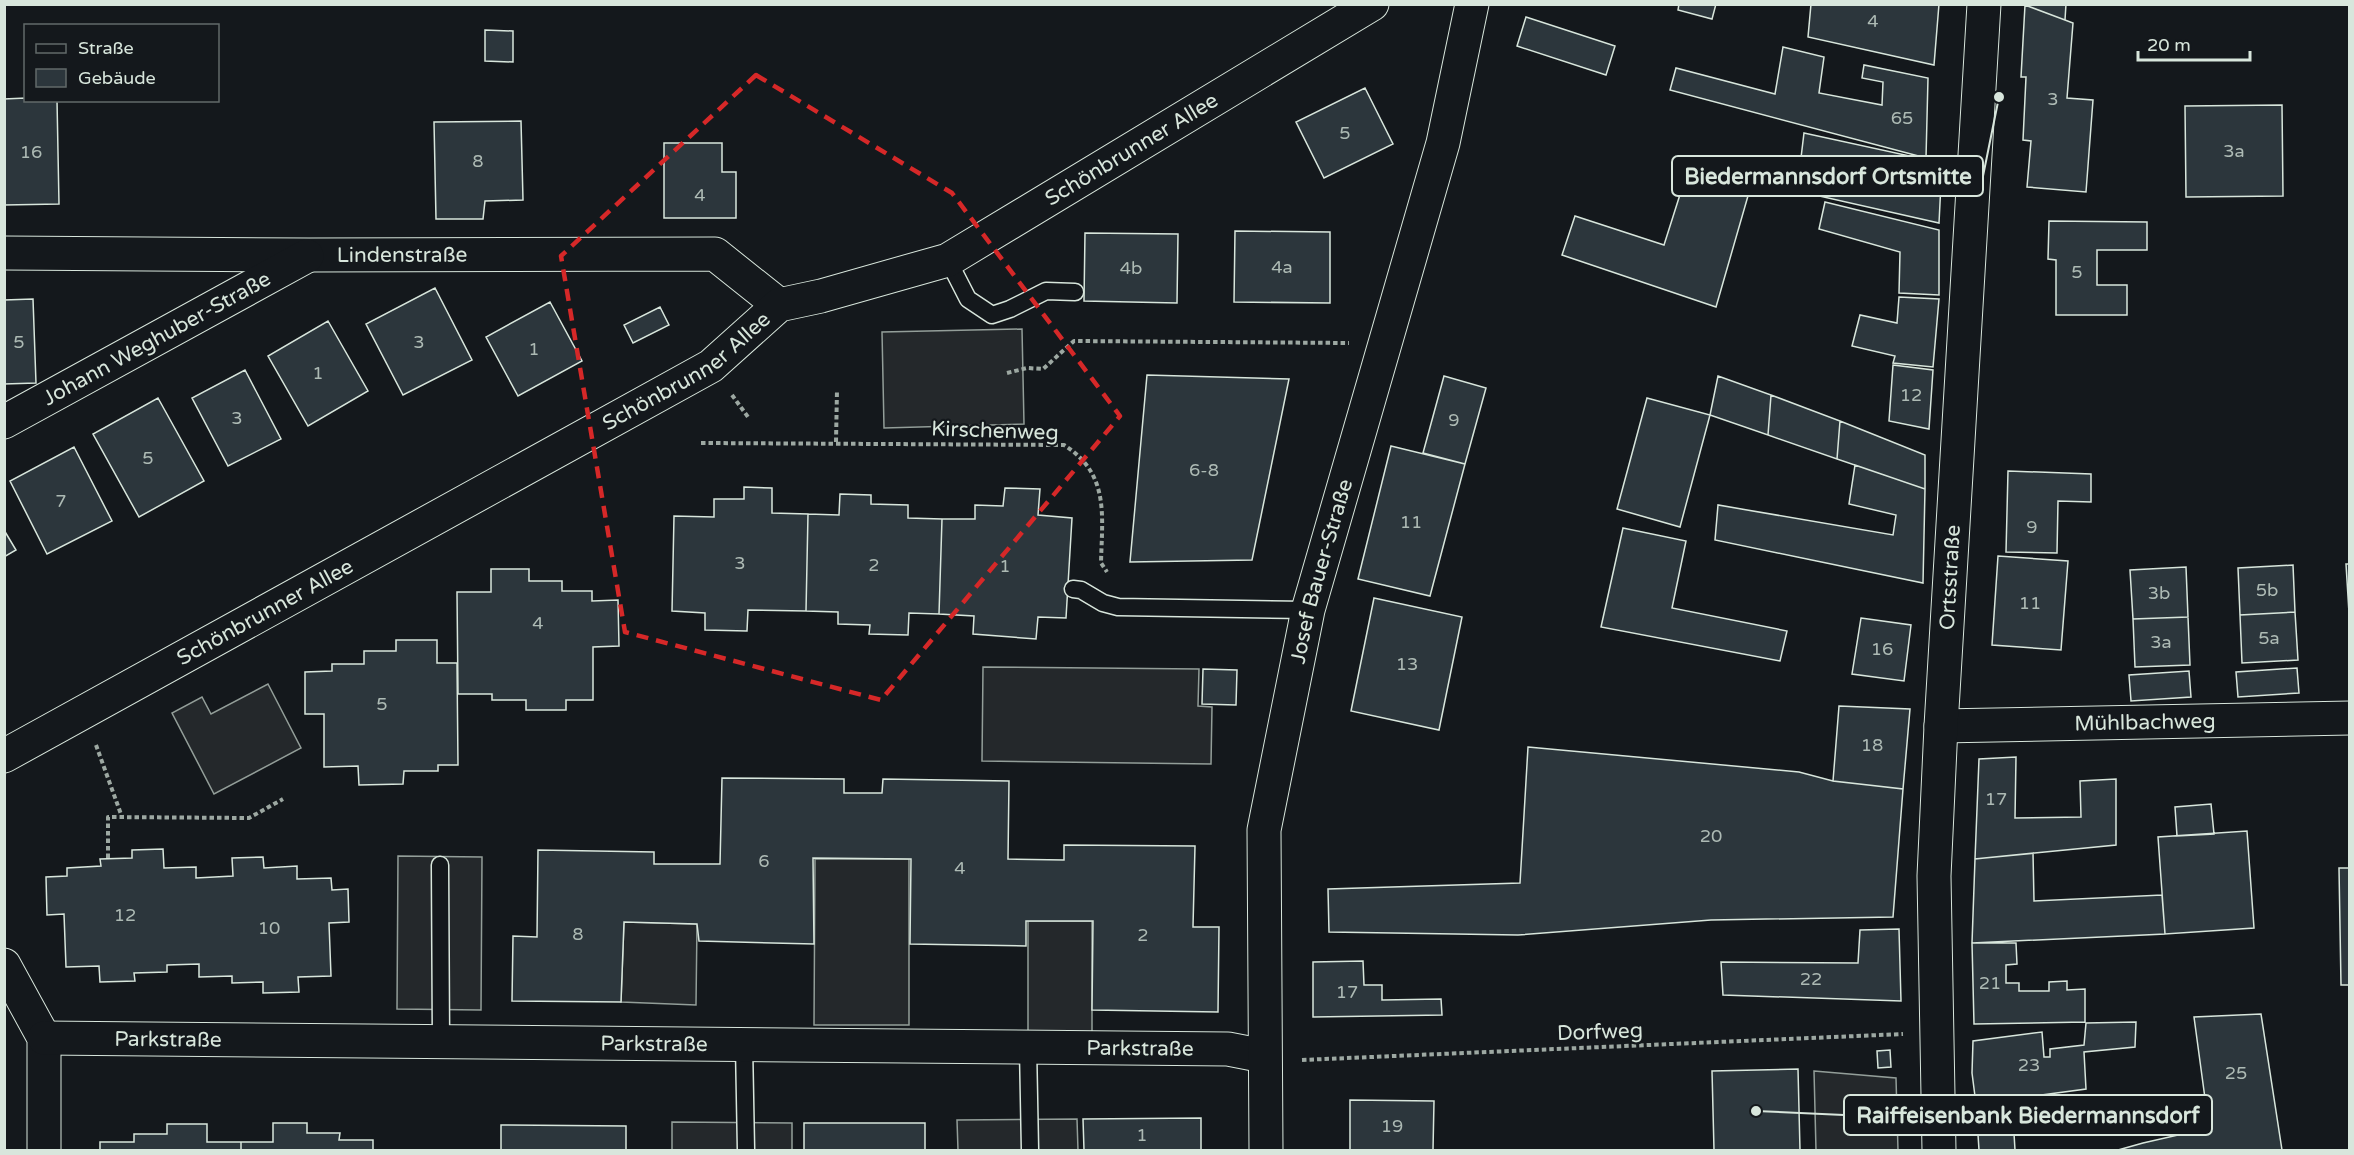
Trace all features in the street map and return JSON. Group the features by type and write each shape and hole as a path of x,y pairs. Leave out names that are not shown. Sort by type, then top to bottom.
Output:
{"street":[{"name":"Schönbrunner Allee","path":"4,756 711,366 780,305 821,296 948,260 1372,4"},
{"name":"Josef Bauer-Straße","path":"1266,1150 1264,830 1308,610 1443,143 1472,4"},
{"name":"Ortsstraße","path":"1939,1150 1934,876 1984,4"},
{"name":"Lindenstraße","path":"4,253 715,254 780,305"},
{"name":"Johann Weghuber-Straße","path":"4,422 309,255"},
{"name":"Mühlbachweg","path":"1941,726 2349,718"},
{"path":"4,965 44,1038 44,1150"},
{"name":"Parkstraße","path":"44,1038 1228,1049 1264,1056"}],"lane":[{"path":"948,260 968,299 992,315 1010,309 1046,291 1075,292"},
{"path":"1073,589 1082,590 1103,603 1118,608 1308,610"},
{"path":"440,865 441,1042"},
{"path":"744,1045 746,1150"},
{"path":"1028,1047 1030,1150"}],"path":[{"path":"1007,373 1027,368 1043,369 1074,341 1385,343"},
{"path":"836,442 837,390"},
{"name":"Kirschenweg","path":"701,443 1064,445 1077,453 1098,480 1102,497 1101,563 1111,578"},
{"path":"95,742 122,818"},
{"path":"108,858 108,818 249,818 283,798"},
{"name":"Dorfweg","path":"1264,1056 1297,1060 1936,1032"}],"highlighted area":[{"path":"756,75 952,193 1120,416 881,700 625,632 561,256"}],"shaded area":[{"path":"1022,329 1024,424 884,428 882,332"},
{"path":"983,667 1199,669 1198,706 1212,707 1211,764 982,761"},
{"path":"268,684 301,748 214,794 172,713 202,697 211,714"},
{"path":"398,856 482,857 481,1010 397,1009"},
{"path":"815,859 909,859 909,1025 814,1025"},
{"path":"1028,921 1092,921 1092,1038 1028,1038"},
{"path":"624,922 697,924 696,1005 621,1002"},
{"path":"1814,1071 1896,1078 1898,1150 1816,1150"},
{"path":"1077,1119 1078,1150 958,1150 957,1120"},
{"path":"672,1122 792,1123 792,1150 672,1150"}],"building":[{"path":"1679,4 1716,4 1712,19 1678,10"},
{"path":"1811,4 1939,4 1934,65 1808,37"},
{"path":"2023,4 2066,4 2065,20 2025,5"},
{"path":"2025,5 2073,23 2067,98 2093,100 2086,192 2027,187 2031,141 2023,140 2026,77 2021,77"},
{"path":"1526,17 1615,46 1606,75 1517,46"},
{"path":"485,30 513,31 513,62 485,61"},
{"path":"1783,47 1824,57 1819,93 1882,105 1883,82 1862,78 1864,65 1928,78 1926,158 1670,90 1676,68 1775,94"},
{"path":"1365,88 1393,144 1324,178 1296,122"},
{"path":"24,98 24,102 57,102 59,204 4,205 4,99"},
{"path":"2282,105 2283,196 2186,197 2185,106"},
{"path":"521,121 523,200 485,201 483,219 436,219 434,122"},
{"path":"1804,133 1942,163 1939,223 1797,191"},
{"path":"664,143 722,143 722,172 736,172 736,218 664,218"},
{"path":"1690,163 1752,182 1716,307 1562,255 1575,216 1664,245"},
{"path":"1825,202 1939,230 1939,295 1899,293 1900,252 1819,229"},
{"path":"2049,221 2147,222 2147,250 2097,250 2097,285 2127,285 2127,315 2056,315 2056,260 2048,259"},
{"path":"1235,231 1330,232 1330,303 1234,302"},
{"path":"1085,233 1178,234 1177,303 1084,301"},
{"path":"435,288 472,360 403,395 366,324"},
{"path":"1899,297 1939,299 1933,367 1893,363 1895,356 1852,346 1860,315 1897,323"},
{"path":"33,299 36,383 4,384 4,300"},
{"path":"550,302 582,361 518,396 486,337"},
{"path":"660,307 669,325 633,343 624,325"},
{"path":"328,321 368,391 308,426 268,356"},
{"path":"1893,365 1933,370 1929,429 1889,421"},
{"path":"245,370 281,439 228,466 192,398"},
{"path":"1147,375 1289,379 1252,560 1130,562"},
{"path":"1444,376 1486,388 1465,464 1423,453"},
{"path":"1718,376 1771,395 1768,435 1710,415"},
{"path":"1771,395 1840,421 1837,459 1768,435"},
{"path":"158,398 204,481 139,517 93,434"},
{"path":"1647,398 1710,415 1680,527 1617,509"},
{"path":"1840,421 1925,455 1925,489 1837,459"},
{"path":"1391,446 1465,464 1430,596 1358,579"},
{"path":"74,447 112,521 47,554 10,481"},
{"path":"1855,465 1925,489 1923,583 1715,540 1718,505 1893,535 1896,515 1849,504"},
{"path":"2008,471 2091,474 2091,502 2058,501 2057,553 2006,552"},
{"path":"744,487 772,488 772,513 808,514 806,611 748,610 747,631 705,630 705,613 672,611 674,516 714,517 714,499 744,499"},
{"path":"1005,488 1040,489 1038,515 1072,518 1066,618 1038,617 1036,639 973,634 974,616 939,614 942,519 975,519 975,505 1003,506"},
{"path":"840,494 871,495 871,504 908,505 908,518 942,519 939,614 909,613 908,635 869,634 870,625 838,624 838,612 806,611 808,514 839,515"},
{"path":"1623,528 1686,541 1672,608 1787,631 1780,661 1601,627"},
{"path":"4,530 16,550 4,557"},
{"path":"1998,556 2068,561 2061,650 1992,645"},
{"path":"2346,564 2350,564 2350,613 2349,613"},
{"path":"2293,565 2295,612 2240,615 2238,568"},
{"path":"2186,567 2188,617 2133,619 2130,570"},
{"path":"491,569 529,569 529,581 562,581 562,591 592,591 592,601 618,600 619,646 593,647 593,700 566,700 566,710 526,710 526,700 492,700 492,694 458,694 457,592 491,592"},
{"path":"1374,598 1462,617 1439,730 1351,711"},
{"path":"2295,612 2298,660 2242,663 2240,615"},
{"path":"2188,617 2190,665 2135,667 2133,619"},
{"path":"1861,618 1911,625 1904,681 1852,674"},
{"path":"396,640 437,640 437,663 457,663 458,765 438,765 438,771 404,771 403,784 359,785 358,766 324,767 324,714 305,714 305,672 332,671 332,664 364,664 364,651 396,651"},
{"path":"2297,668 2299,693 2238,697 2236,672"},
{"path":"1203,669 1237,670 1236,705 1202,704"},
{"path":"2189,671 2191,697 2131,701 2129,675"},
{"path":"1839,706 1910,709 1903,789 1833,781"},
{"path":"1528,747 1799,772 1833,781 1903,789 1893,917 1711,920 1518,935 1329,932 1328,889 1520,883"},
{"path":"2016,757 2015,818 2081,817 2080,781 2116,779 2116,845 1975,859 1979,759"},
{"path":"722,778 844,779 844,793 882,793 883,779 1009,781 1008,859 1064,860 1064,845 1195,846 1193,927 1219,927 1218,1012 1092,1010 1093,921 1026,921 1026,946 910,944 911,859 813,858 814,944 699,941 697,924 624,922 621,1002 512,1001 513,936 537,937 538,850 654,852 654,864 720,864"},
{"path":"2211,804 2214,834 2177,836 2175,807"},
{"path":"2247,831 2254,928 2165,934 2158,837"},
{"path":"163,849 164,868 196,867 196,878 233,876 232,858 263,857 264,868 297,866 297,879 331,878 332,890 348,889 349,922 329,923 331,976 298,977 299,992 263,993 263,982 232,983 232,976 199,977 199,964 167,965 167,972 134,973 135,981 100,982 99,966 66,967 64,914 47,915 46,877 67,876 67,868 101,866 100,859 132,858 132,850"},
{"path":"2033,853 2034,901 2162,895 2165,934 1972,943 1975,859"},
{"path":"2339,868 2350,868 2350,985 2341,985"},
{"path":"1899,929 1901,1001 1723,995 1721,962 1858,963 1860,930"},
{"path":"1972,943 2016,943 2017,964 2006,965 2006,983 2019,983 2019,991 2049,991 2049,982 2067,981 2067,990 2085,989 2085,1022 1974,1024"},
{"path":"1363,961 1364,985 1382,985 1382,1000 1441,999 1442,1015 1313,1017 1313,962"},
{"path":"2261,1014 2282,1150 2118,1150 2209,1128 2194,1017"},
{"path":"2136,1022 2135,1047 2084,1052 2086,1089 1976,1104 1972,1073 1973,1041 2042,1032 2044,1057 2050,1057 2050,1049 2084,1045 2086,1023"},
{"path":"1890,1050 1891,1067 1878,1068 1877,1051"},
{"path":"1798,1069 1800,1150 1714,1150 1712,1071"},
{"path":"1350,1100 1434,1101 1433,1150 1350,1150"},
{"path":"2012,1100 2015,1150 1979,1150 1976,1104"},
{"path":"1201,1118 1201,1150 1084,1150 1083,1119"},
{"path":"273,1123 307,1123 307,1133 340,1133 339,1140 373,1140 373,1150 241,1150 241,1142 273,1142"},
{"path":"804,1123 925,1123 925,1150 804,1150"},
{"path":"167,1124 207,1124 207,1142 241,1142 241,1150 100,1150 100,1142 134,1142 134,1134 167,1134"},
{"path":"501,1125 626,1126 626,1150 501,1150"}],"place":[{"name":"Biedermannsdorf Ortsmitte","path":"1999,97"},
{"name":"Raiffeisenbank Biedermannsdorf","path":"1756,1111"}]}
